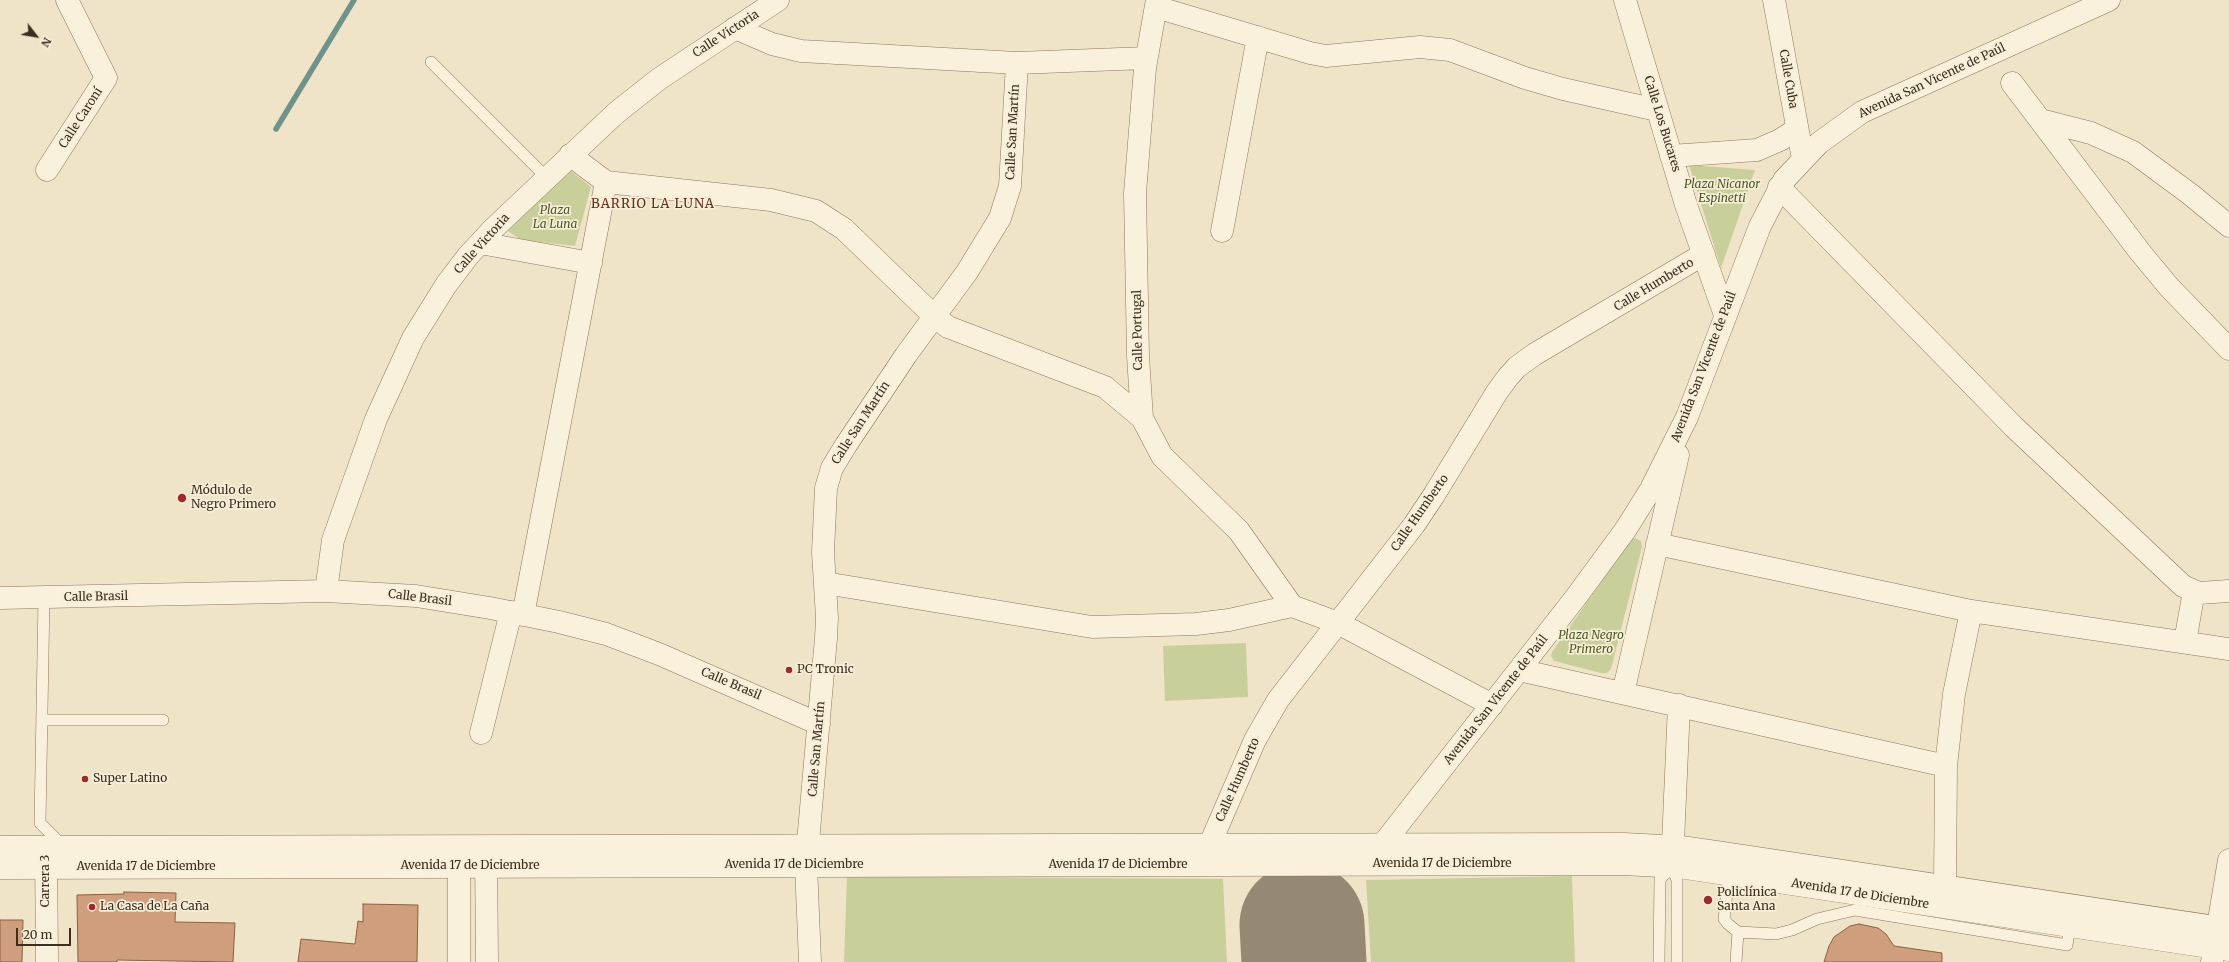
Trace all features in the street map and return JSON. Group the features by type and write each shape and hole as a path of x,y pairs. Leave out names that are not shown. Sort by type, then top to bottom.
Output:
{"street":[{"name":"Calle Caroní","path":"47,170 106,78 67,0"},
{"name":"Calle Victoria","path":"326,591 333,540 376,419 399,367 425,317 446,285 480,243 616,112 659,79 778,0"},
{"name":"Calle Los Bucares","path":"1625,0 1671,156 1725,315"},
{"name":"Calle Cuba","path":"1774,0 1803,159"},
{"name":"Avenida San Vicente de Paúl","path":"1383,844 1492,705 1626,529 1668,458 1687,417 1760,226 1779,187 1803,159 1841,126 1862,112 2109,0"},
{"path":"1156,4 1258,37 1326,56 1435,47 1450,50 1525,78 1563,89 1657,110"},
{"name":"Calle Portugal","path":"1156,4 1146,58 1140,111 1135,193 1138,356 1142,418 1162,456 1239,531 1292,606"},
{"path":"735,28 772,44 801,52 1017,63 1146,58"},
{"path":"1222,231 1258,37"},
{"name":"Calle San Martín","path":"810,962 807,855 827,618 823,552 824,504 826,488 832,468 900,365 988,240 1006,202 1010,186 1017,63"},
{"path":"2012,83 2140,252 2169,287 2227,340"},
{"path":"2040,120 2091,133 2133,152 2190,194 2229,226"},
{"path":"1671,156 1757,150 1775,143 1797,129"},
{"path":"570,155 606,182 771,200 816,211 844,229 934,317 948,327 1105,387 1142,418"},
{"path":"481,733 517,614 591,263 606,182"},
{"path":"1779,187 2014,427 2183,586 2194,591 2212,593 2229,592"},
{"path":"480,243 591,263"},
{"name":"Calle Humberto","path":"1210,844 1230,793 1266,720 1297,674 1338,624 1434,495 1497,392 1517,366 1704,254"},
{"path":"1623,693 1687,417"},
{"path":"1657,544 1971,612 2229,649"},
{"path":"825,583 1092,627 1196,624 1229,620 1292,606 1338,624 1492,705"},
{"name":"Calle Brasil","path":"0,598 326,591 416,596 559,622 632,643 819,724"},
{"path":"2185,642 2194,591"},
{"path":"1945,886 1946,766 1954,694 1971,612"},
{"path":"1518,670 1946,766"},
{"path":"1672,856 1679,706"},
{"name":"Avenida 17 de Diciembre","path":"807,855 1210,844 1624,844 1672,856 1729,874 2070,926 2220,943"},
{"name":"Avenida 17 de Diciembre","path":"0,847 52,854 459,856 807,855 1623,864 1672,856 1945,886 2220,943"},
{"name":"Avenida 17 de Diciembre","path":"0,868 52,854"},
{"name":"Carrera 3","path":"47,962 52,854"},
{"path":"459,856 459,962"},
{"path":"486,856 487,962"},
{"path":"2220,943 2229,860"}],"lane":[{"path":"431,62 546,178"},
{"path":"44,598 40,823 52,854"},
{"path":"42,720 163,720"},
{"path":"1659,962 1660,879 1672,856"},
{"path":"1672,856 1677,880 1677,962"},
{"path":"1729,874 1724,919 1738,932 1776,934 1792,930 1817,919 1855,910 2067,945 2070,926"},
{"path":"1736,962 1738,932"}],"green space":[{"name":"Plaza Nicanor Espinetti","path":"1689,165 1755,170 1721,268"},
{"name":"Plaza La Luna","path":"570,170 591,187 575,246 521,240 508,231 508,229"},
{"name":"Plaza Negro Primero","path":"1635,538 1641,541 1642,547 1611,669 1607,673 1601,673 1554,661 1551,656 1552,652 1631,539"},
{"path":"1246,643 1248,697 1165,701 1163,646"},
{"path":"847,876 1223,879 1227,962 844,962"},
{"path":"1572,876 1575,962 1371,962 1366,880"}],"building":[{"path":"124,892 176,893 175,922 235,923 233,962 117,960 117,962 78,962 77,895 124,894"},
{"path":"363,904 418,905 417,962 298,962 301,939 355,944 358,921 363,922"},
{"path":"0,920 23,920 22,962 0,962"},
{"path":"1859,924 1878,928 1886,934 1894,946 1942,953 1942,962 1824,962 1829,946 1834,937 1850,926"}],"waterway":[{"path":"276,129 354,0"}],"runway":[{"path":"1302,925 1304,962"}],"place":[{"name":"Módulo de Negro Primero","path":"182,498"},
{"name":"PC Tronic","path":"789,670"},
{"name":"Super Latino","path":"85,779"},
{"name":"Policlínica Santa Ana","path":"1708,900"},
{"name":"La Casa de La Caña","path":"92,907"}],"district":[{"name":"BARRIO LA LUNA","path":"653,204"}]}
